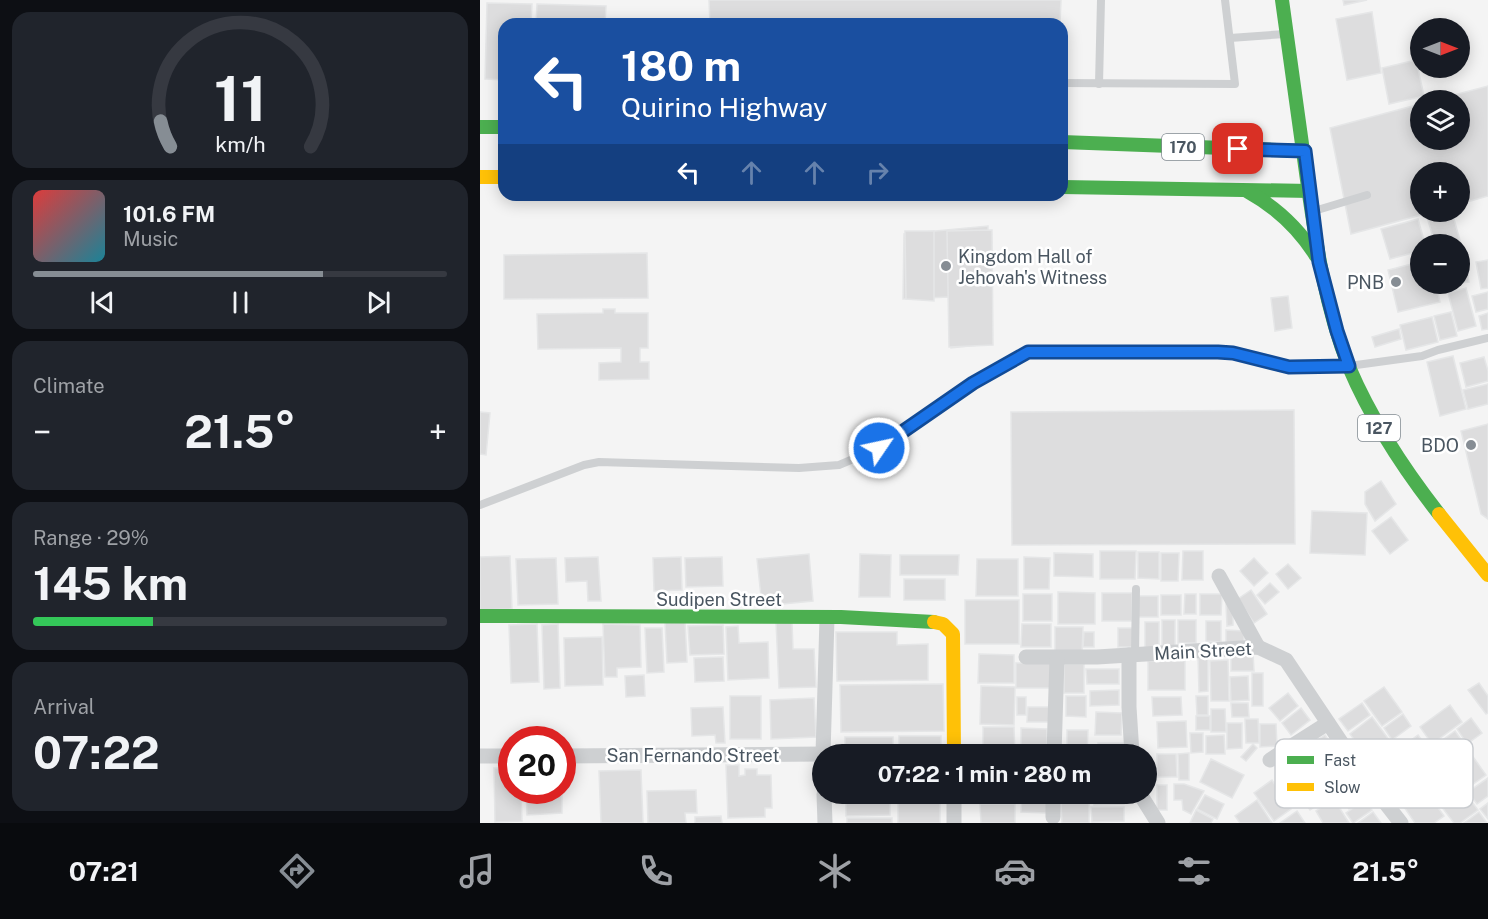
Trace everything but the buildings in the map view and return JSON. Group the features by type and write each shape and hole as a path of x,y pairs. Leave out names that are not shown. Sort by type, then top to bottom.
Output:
{"main road":[{"name":"127","path":"1282,0 1319,262 1337,331 1349,366 1374,419 1392,450 1488,575"},
{"path":"480,127 498,127"},
{"name":"170","path":"1068,142 1305,151"},
{"path":"480,177 498,177"},
{"path":"1068,187 1310,191"},
{"path":"1247,191 1265,201 1289,220 1309,244 1319,262"},
{"path":"1473,555 1488,552"},
{"name":"Sudipen Street","path":"480,616 827,618 929,621 943,624 953,634 954,744"}],"street":[{"path":"1219,576 1258,647"},
{"path":"823,744 827,618"},
{"name":"Main Street","path":"1026,657 1132,655 1258,647 1286,660 1339,739"},
{"path":"1131,744 1129,707 1132,655"},
{"path":"1054,744 1057,658"},
{"path":"1303,739 1328,723"},
{"name":"San Fernando Street","path":"576,756 812,754"},
{"path":"480,756 498,756"},
{"path":"1270,760 1275,757"},
{"path":"824,804 825,823"},
{"path":"954,804 954,823"},
{"path":"1053,804 1053,817"},
{"path":"1146,804 1158,823"},
{"name":"Main Street","path":"1389,808 1401,823"}],"lane":[{"path":"1099,84 1101,0"},
{"path":"1068,83 1235,84 1225,0"},
{"path":"1230,38 1287,34"},
{"path":"1312,211 1367,195"},
{"path":"480,505 584,465 599,462 799,468 839,465 879,448 973,383 1028,352 1218,352 1233,353 1289,367 1349,366 1422,356 1437,350 1488,338"},
{"path":"1132,655 1136,589"}],"traffic: fast":[{"path":"1282,0 1322,275 1341,344 1349,367 1378,425 1401,462 1439,514"},
{"path":"480,127 498,127"},
{"path":"1068,142 1305,151"},
{"path":"1068,187 1310,191"},
{"path":"1247,191 1286,219 1316,256"},
{"path":"480,616 841,617 934,622"}],"traffic: slow":[{"path":"480,177 498,177"},
{"path":"1439,514 1488,575"},
{"path":"934,622 943,624 953,634 954,744"}],"place":[{"name":"Kingdom Hall of Jehovah's Witness","path":"946,266"},
{"name":"PNB","path":"1396,282"},
{"name":"BDO","path":"1471,445"}],"route":[{"path":"879,448 973,383 1028,352 1218,352 1233,353 1277,366 1300,368 1349,366 1330,307 1319,262 1305,151 1238,149"}]}
